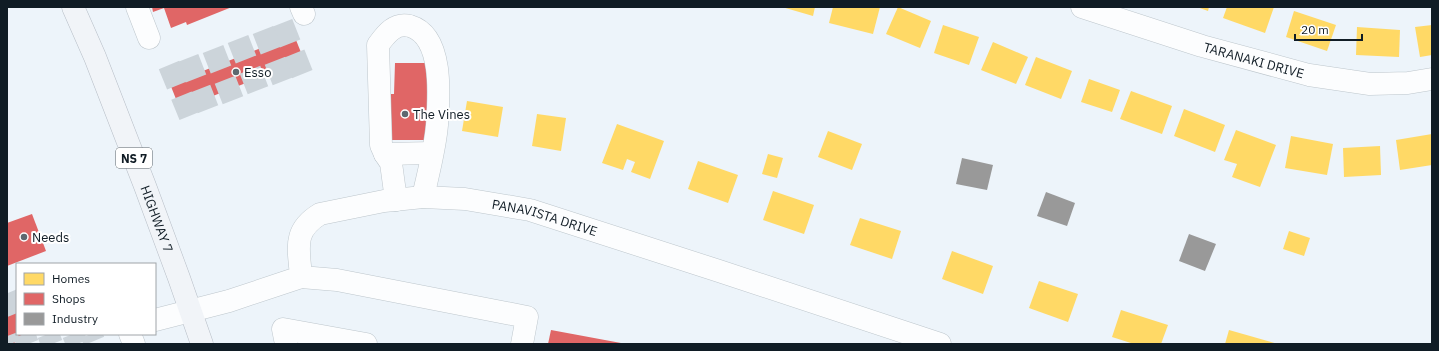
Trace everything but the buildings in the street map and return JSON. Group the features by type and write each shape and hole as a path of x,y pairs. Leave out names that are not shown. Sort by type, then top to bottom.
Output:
{"main road":[{"name":"HIGHWAY 7","path":"73,7 95,57 142,178 202,344"}],"street":[{"path":"136,7 149,38"},
{"name":"TARANAKI DRIVE","path":"1082,7 1202,46 1309,75 1370,84 1408,83 1432,79"},
{"path":"396,200 391,163 381,145 378,45 387,33 396,26 408,25 418,29 428,40 436,56 438,92 437,119 423,198"},
{"path":"385,154 432,153"},
{"name":"PANAVISTA DRIVE","path":"300,277 299,241 303,229 312,218 320,214 396,200 423,198 465,199 530,210 940,344"},
{"path":"156,320 229,301 300,277 337,280 526,317 522,344"},
{"path":"286,344 283,329 366,344"}],"tunnel":[{"path":"282,23 305,81"},
{"path":"263,30 286,89"},
{"path":"238,39 261,98"},
{"path":"213,49 236,108"},
{"path":"188,58 211,117"},
{"path":"169,65 193,124"},
{"path":"8,293 16,313"},
{"path":"24,335 28,344"},
{"path":"48,335 52,344"},
{"path":"73,335 77,344"},
{"path":"91,335 94,341"},
{"path":"7,336 10,344"}],"place":[{"name":"Esso","path":"236,72"},
{"name":"The Vines","path":"405,114"},
{"name":"Needs","path":"24,237"}]}
